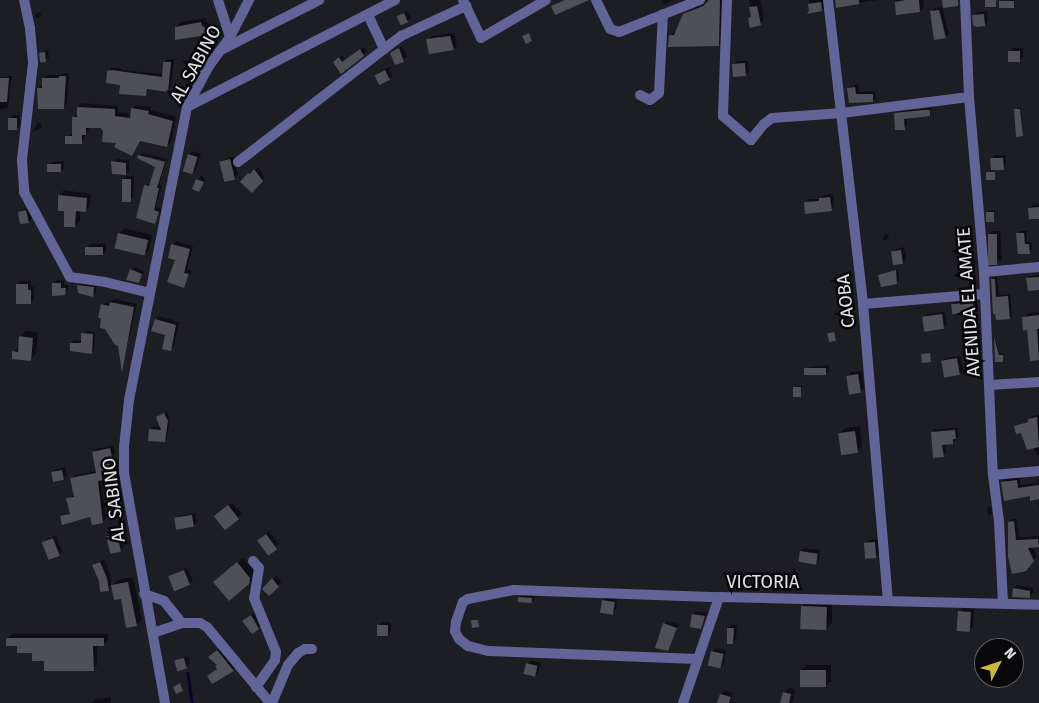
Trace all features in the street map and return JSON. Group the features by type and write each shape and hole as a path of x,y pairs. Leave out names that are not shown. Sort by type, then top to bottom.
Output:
{"street":[{"path":"24,0 30,28 33,63 22,160 24,192 70,277 105,282 150,293"},
{"path":"218,0 230,36"},
{"name":"AL SABINO","path":"165,703 144,594 124,472 124,447 129,400 186,108 209,66 230,36 249,0"},
{"path":"222,49 319,0"},
{"path":"186,108 395,0"},
{"path":"238,162 401,36 465,3 481,38 546,0"},
{"path":"596,0 613,32 619,32 700,0"},
{"path":"728,0 723,116 751,140 756,131 772,118 842,113 969,97"},
{"name":"CAOBA","path":"828,0 863,304 888,600"},
{"name":"AVENIDA EL AMATE","path":"965,0 969,97 984,272 993,475 999,520 1003,603"},
{"path":"368,14 384,49"},
{"path":"640,95 650,100 660,93 663,14"},
{"path":"984,272 1039,266"},
{"path":"863,304 984,294"},
{"path":"990,385 1039,382"},
{"path":"993,475 1039,471"},
{"path":"254,561 259,568 254,598 276,652 276,660 256,687"},
{"path":"697,659 488,651 468,646 459,639 455,631 456,622 463,602 468,599 514,590 719,596"},
{"path":"144,594 164,600 182,623"},
{"name":"VICTORIA","path":"683,703 719,596 1039,605"},
{"path":"153,633 182,623 200,623 207,627 271,703 288,666 298,653 305,649 312,649"}],"building":[{"path":"565,0 589,0 555,15 551,6"},
{"path":"709,0 720,0 719,46 668,47 669,35 674,35 683,14 703,6"},
{"path":"835,0 859,0 859,4 836,8"},
{"path":"919,0 920,12 896,15 895,2"},
{"path":"942,0 958,0 958,6 943,8"},
{"path":"985,0 996,0 996,7 985,7"},
{"path":"999,1 1014,1 1014,8 999,8"},
{"path":"821,2 822,11 807,14 809,11 808,4"},
{"path":"757,6 761,25 750,28 748,18 751,17 749,7"},
{"path":"939,10 946,38 934,40 930,11"},
{"path":"404,13 408,22 401,25 397,16"},
{"path":"984,14 985,26 976,27 973,25 972,15"},
{"path":"201,22 202,26 217,34 202,63 200,62 206,35 175,40 175,27"},
{"path":"529,33 532,41 526,44 522,36"},
{"path":"450,36 454,50 429,54 426,39"},
{"path":"399,48 404,62 395,65 390,53"},
{"path":"360,49 364,56 341,74 333,62 339,57 342,62"},
{"path":"1008,51 1020,51 1020,62 1008,62"},
{"path":"45,52 46,62 40,63 39,53"},
{"path":"163,62 171,62 168,92 147,89 146,96 119,94 120,85 106,83 107,71 111,70 162,77"},
{"path":"745,63 746,76 733,77 732,64"},
{"path":"385,70 390,80 379,85 374,75"},
{"path":"59,76 66,76 64,109 38,109 37,88 42,88 42,78 59,78"},
{"path":"0,78 9,78 7,102 0,102"},
{"path":"855,87 856,94 873,94 873,102 849,103 847,88"},
{"path":"77,107 115,109 115,116 130,118 131,108 149,111 148,114 173,121 167,147 140,141 132,156 114,147 116,143 102,142 103,131 101,128 86,128 86,135 82,135 82,144 65,144 65,136 72,136 72,117 77,117"},
{"path":"1014,109 1020,109 1023,136 1016,137"},
{"path":"930,110 930,116 904,119 905,130 895,130 894,113"},
{"path":"8,118 17,118 17,130 8,130"},
{"path":"188,154 198,157 192,174 183,171"},
{"path":"138,155 165,162 157,188 159,188 154,210 159,212 155,224 136,218 144,185 149,186 155,167 137,158"},
{"path":"990,158 1003,158 1004,170 991,170"},
{"path":"230,159 235,179 224,182 219,162"},
{"path":"111,161 126,163 126,175 112,174"},
{"path":"47,164 61,164 61,172 47,172"},
{"path":"254,169 263,181 252,193 240,182"},
{"path":"986,172 995,172 995,180 986,180"},
{"path":"122,179 131,179 131,202 122,202"},
{"path":"196,179 204,182 199,192 192,189"},
{"path":"58,195 87,198 86,212 76,211 75,227 64,227 64,211 58,211"},
{"path":"830,197 832,211 805,214 804,202 819,201 819,198"},
{"path":"1039,207 1039,219 1029,219 1028,208"},
{"path":"26,210 29,223 20,224 18,212"},
{"path":"986,212 994,212 994,222 986,222"},
{"path":"118,233 148,240 145,256 114,249"},
{"path":"1016,233 1024,233 1025,244 1029,244 1030,254 1018,254"},
{"path":"988,234 997,234 997,265 988,265"},
{"path":"171,244 190,249 184,273 189,274 184,288 167,282 175,260 168,258"},
{"path":"85,247 103,247 103,255 85,255"},
{"path":"901,250 903,264 893,265 891,251"},
{"path":"130,269 142,274 139,283 126,280"},
{"path":"896,270 897,284 881,287 878,275"},
{"path":"1039,277 1039,290 1028,291 1026,278"},
{"path":"991,279 995,279 996,297 1008,296 1010,319 996,320 995,314 993,314"},
{"path":"52,283 61,283 61,288 66,288 65,295 52,296"},
{"path":"16,284 28,284 28,290 31,290 31,304 16,304"},
{"path":"77,285 94,287 93,297 78,293"},
{"path":"110,302 134,307 122,373 118,346 115,345 105,329 100,328 101,318 98,318 101,304 109,306"},
{"path":"973,302 974,312 952,314 951,304"},
{"path":"942,314 944,329 924,332 922,317"},
{"path":"1039,315 1039,329 1037,329 1039,360 1030,361 1027,330 1023,331 1022,317"},
{"path":"155,319 176,325 171,351 162,349 165,335 151,331"},
{"path":"969,328 978,328 978,337 969,337"},
{"path":"834,332 836,341 829,342 827,334"},
{"path":"81,333 93,334 92,354 70,351 70,343 81,343"},
{"path":"19,336 33,338 31,361 12,359 12,351 18,352"},
{"path":"994,337 999,355 1003,355 1003,362 995,362"},
{"path":"930,353 931,362 922,363 921,354"},
{"path":"957,358 960,375 944,378 941,361"},
{"path":"804,368 826,368 826,375 804,375"},
{"path":"858,374 861,393 849,395 846,376"},
{"path":"793,387 801,387 801,397 793,397"},
{"path":"164,413 168,421 165,442 148,441 149,429 161,430 156,417"},
{"path":"1037,417 1039,447 1027,450 1021,433 1016,434 1014,426"},
{"path":"955,430 956,439 953,439 953,444 942,445 944,457 933,458 931,432"},
{"path":"855,431 858,453 841,455 838,433"},
{"path":"110,448 112,457 108,458 112,478 98,481 103,523 92,525 90,517 62,525 60,516 70,514 66,498 74,497 70,478 96,473 92,452"},
{"path":"62,470 64,480 53,482 51,472"},
{"path":"1017,480 1018,488 1039,485 1039,499 1030,501 1030,496 1004,501 1001,482"},
{"path":"228,505 239,519 225,530 214,516"},
{"path":"192,515 194,527 176,530 174,518"},
{"path":"1014,521 1016,540 1038,539 1039,547 1028,548 1034,561 1026,571 1012,574 1008,557 1008,522"},
{"path":"117,534 121,552 110,554 106,536"},
{"path":"266,534 277,549 268,556 257,540"},
{"path":"53,538 60,556 49,560 42,542"},
{"path":"875,542 876,558 865,559 864,543"},
{"path":"800,551 818,554 816,565 798,562"},
{"path":"100,562 107,578 109,591 100,592 99,581 92,565"},
{"path":"237,562 250,578 249,584 229,601 213,582"},
{"path":"184,570 190,585 174,591 168,576"},
{"path":"272,578 279,587 269,596 262,589"},
{"path":"128,582 137,626 126,628 121,599 114,600 111,585"},
{"path":"1013,588 1030,591 1030,598 1012,597"},
{"path":"518,597 532,598 532,603 518,602"},
{"path":"602,600 615,602 613,615 600,613"},
{"path":"801,606 827,607 826,630 800,629"},
{"path":"958,611 971,612 970,632 957,631"},
{"path":"692,614 705,616 701,629 690,627"},
{"path":"251,615 259,629 252,634 242,621"},
{"path":"471,620 478,620 479,627 472,628"},
{"path":"663,623 677,628 668,651 655,648"},
{"path":"377,625 388,625 388,636 377,636"},
{"path":"727,628 734,628 733,644 727,644"},
{"path":"6,638 104,638 104,646 93,646 94,671 44,671 44,661 32,661 32,653 17,653 17,646 6,646"},
{"path":"217,650 234,671 212,684 207,676 217,669 215,666 217,665 208,657"},
{"path":"711,651 724,654 720,669 708,666"},
{"path":"184,658 187,669 177,671 174,661"},
{"path":"526,663 538,666 535,677 523,674"},
{"path":"800,670 826,670 826,687 800,687"},
{"path":"180,683 183,691 176,694 173,687"},
{"path":"783,692 791,694 789,703 780,703"},
{"path":"720,694 731,697 729,703 717,703"}],"waterway":[{"path":"188,673 192,703"}]}
